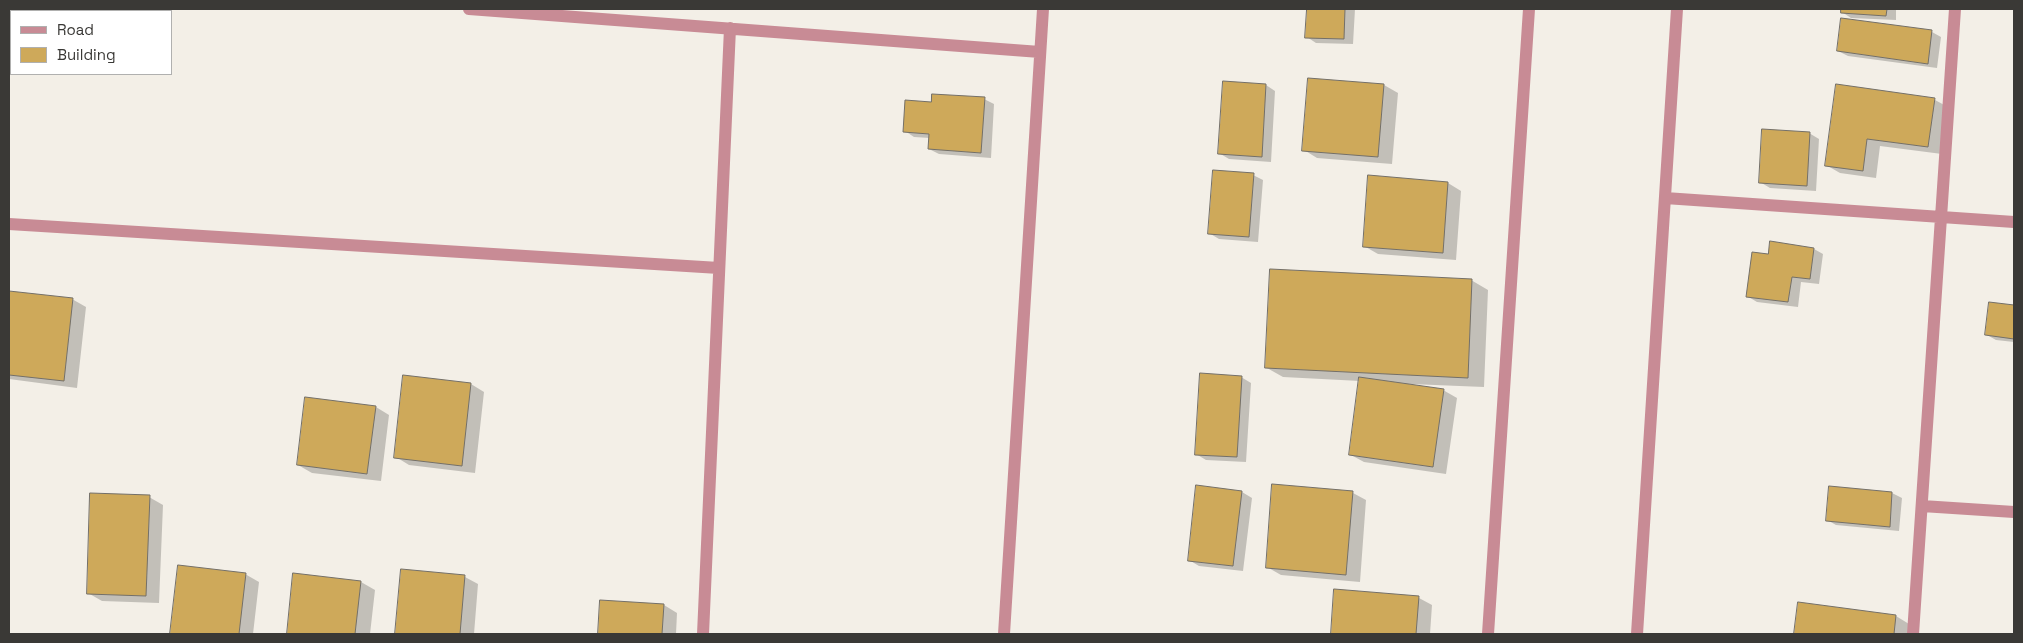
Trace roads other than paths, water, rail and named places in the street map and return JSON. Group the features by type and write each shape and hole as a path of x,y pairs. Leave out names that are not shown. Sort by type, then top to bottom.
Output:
{"street":[{"path":"469,9 1040,52"},
{"path":"1004,634 1043,9"},
{"path":"1488,634 1529,9"},
{"path":"1637,634 1677,9"},
{"path":"1913,634 1955,9"},
{"path":"702,634 730,28"},
{"path":"1665,198 2014,222"},
{"path":"9,224 719,268"},
{"path":"1922,506 2014,512"}]}
